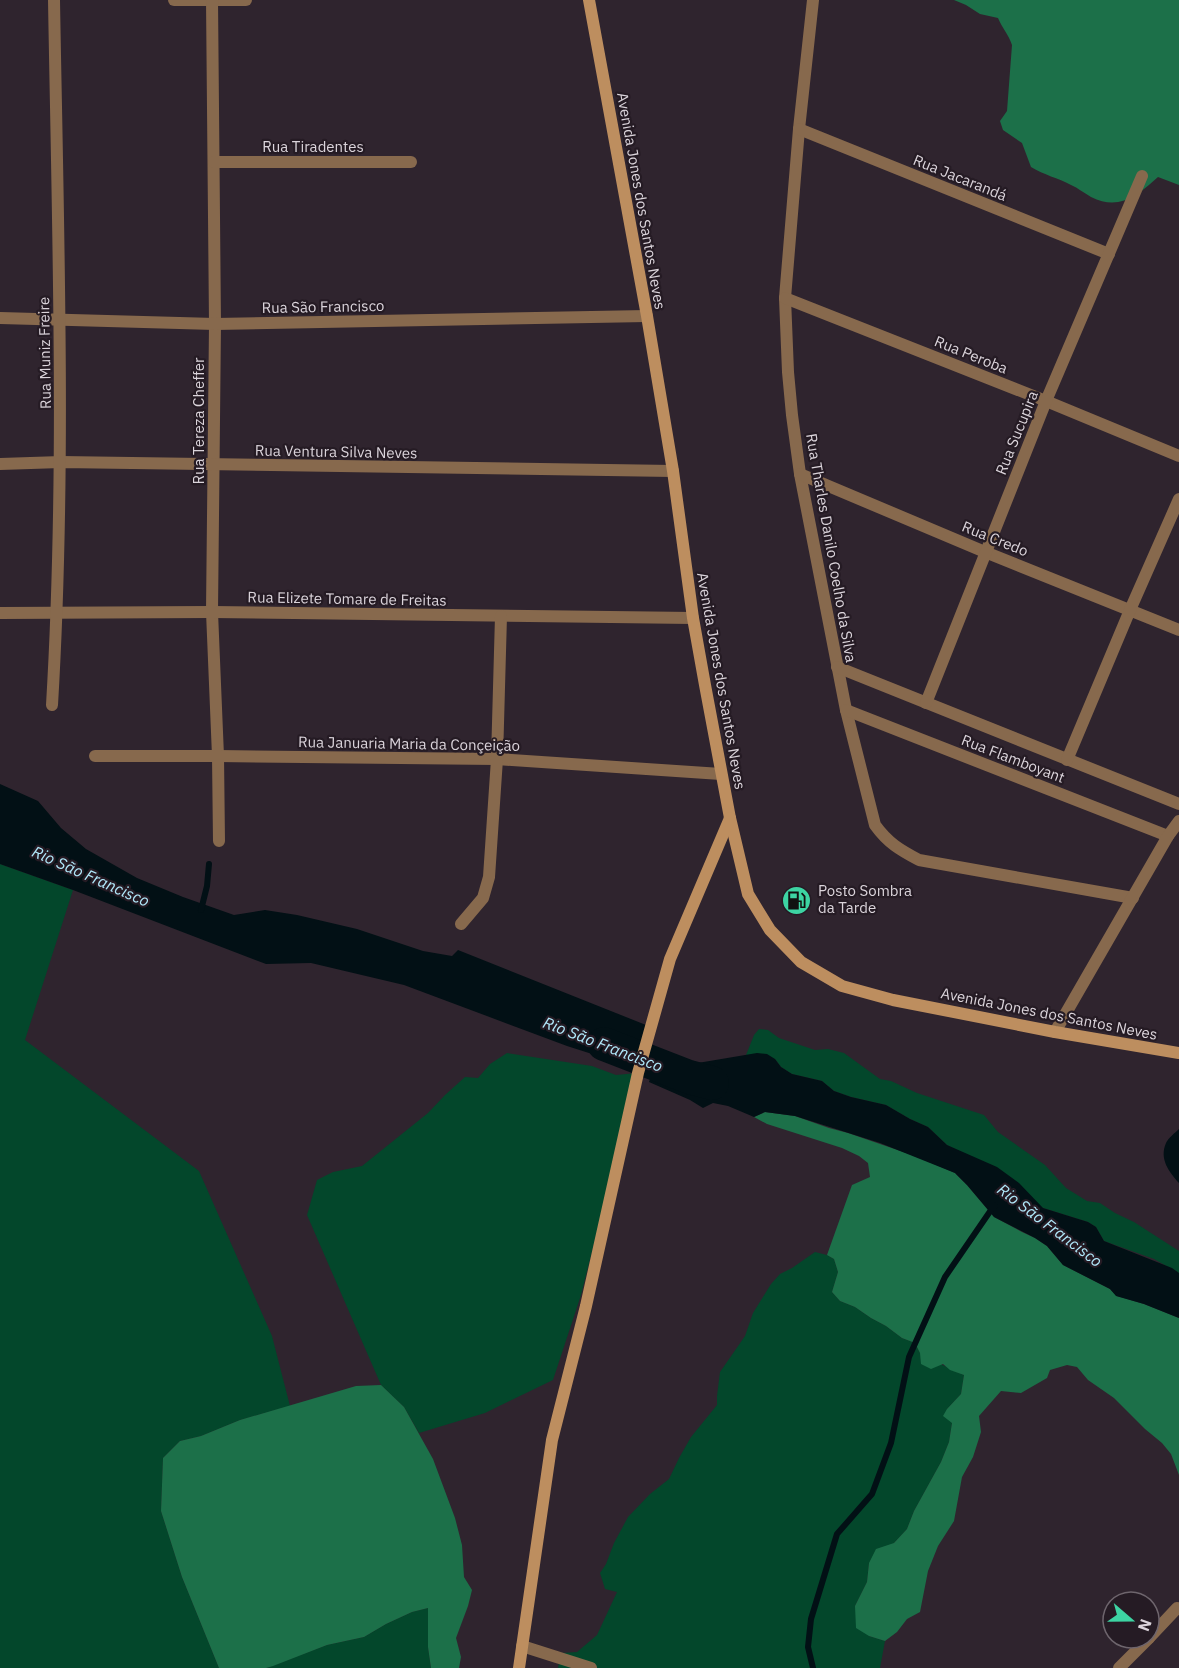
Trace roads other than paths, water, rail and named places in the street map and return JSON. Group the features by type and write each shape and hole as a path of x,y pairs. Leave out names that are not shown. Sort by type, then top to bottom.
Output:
{"main road":[{"name":"Avenida Jones dos Santos Neves","path":"589,0 647,316 673,471 693,618 721,774 748,894 770,930 801,962 842,987 893,1000 1055,1032 1179,1053"},
{"path":"519,1668 552,1440 586,1306 648,1032 670,959 730,818"}],"street":[{"name":"Rua Muniz Freire","path":"52,705 58,613 61,462 54,0"},
{"path":"174,0 246,0"},
{"name":"Rua Tereza Cheffer","path":"212,0 215,324 212,612 219,841"},
{"name":"Rua Tharles Danilo Coelho da Silva","path":"813,0 799,129 785,298 788,372 800,474 837,667 875,825 885,838 900,850 920,860 1132,898"},
{"name":"Rua Jacarandá","path":"799,129 1109,254"},
{"name":"Rua Tiradentes","path":"214,162 411,162"},
{"name":"Rua Sucupira","path":"926,703 1046,401 1142,176"},
{"name":"Rua Peroba","path":"785,298 1179,456"},
{"name":"Rua São Francisco","path":"0,318 215,324 647,316"},
{"name":"Rua Ventura Silva Neves","path":"0,464 61,462 673,471"},
{"name":"Rua Credo","path":"800,474 1179,630"},
{"path":"1067,760 1179,499"},
{"name":"Rua Elizete Tomare de Freitas","path":"0,613 212,612 693,618"},
{"path":"461,924 483,898 489,877 501,616"},
{"path":"837,667 1179,804"},
{"name":"Rua Flamboyant","path":"846,710 1168,836"},
{"name":"Rua Januaria Maria da Conçeição","path":"95,756 496,759 721,774"},
{"path":"1055,1032 1168,836 1179,821"},
{"path":"1161,1626 1178,1608"},
{"path":"522,1646 591,1668"},
{"path":"1119,1668 1137,1650"}],"water":[{"path":"0,784 38,801 61,828 86,849 137,878 183,897 234,915 265,910 297,915 357,929 423,951 452,956 458,950 646,1025 639,1069 567,1046 404,985 311,963 266,964 0,864"},
{"path":"757,1053 767,1054 792,1074 822,1081 834,1091 886,1105 928,1127 947,1145 997,1167 1019,1183 1043,1208 1088,1222 1096,1227 1104,1241 1172,1268 1179,1273 1179,1318 1116,1296 1110,1289 1063,1265 1047,1246 994,1217 955,1173 880,1143 795,1116 765,1112 754,1117 728,1106 713,1103 703,1108 649,1082 652,1073 662,1069"},
{"path":"1179,1129 1179,1183 1164,1160 1164,1149 1170,1137"}],"waterway":[{"path":"201,910 209,864"},
{"name":"Rio São Francisco","path":"604,1044 689,1077 712,1083"},
{"path":"813,1668 808,1647 811,1619 837,1534 872,1494 891,1443 909,1357 945,1277 995,1206"}],"place":[{"name":"Posto Sombra da Tarde","path":"797,900"}]}
